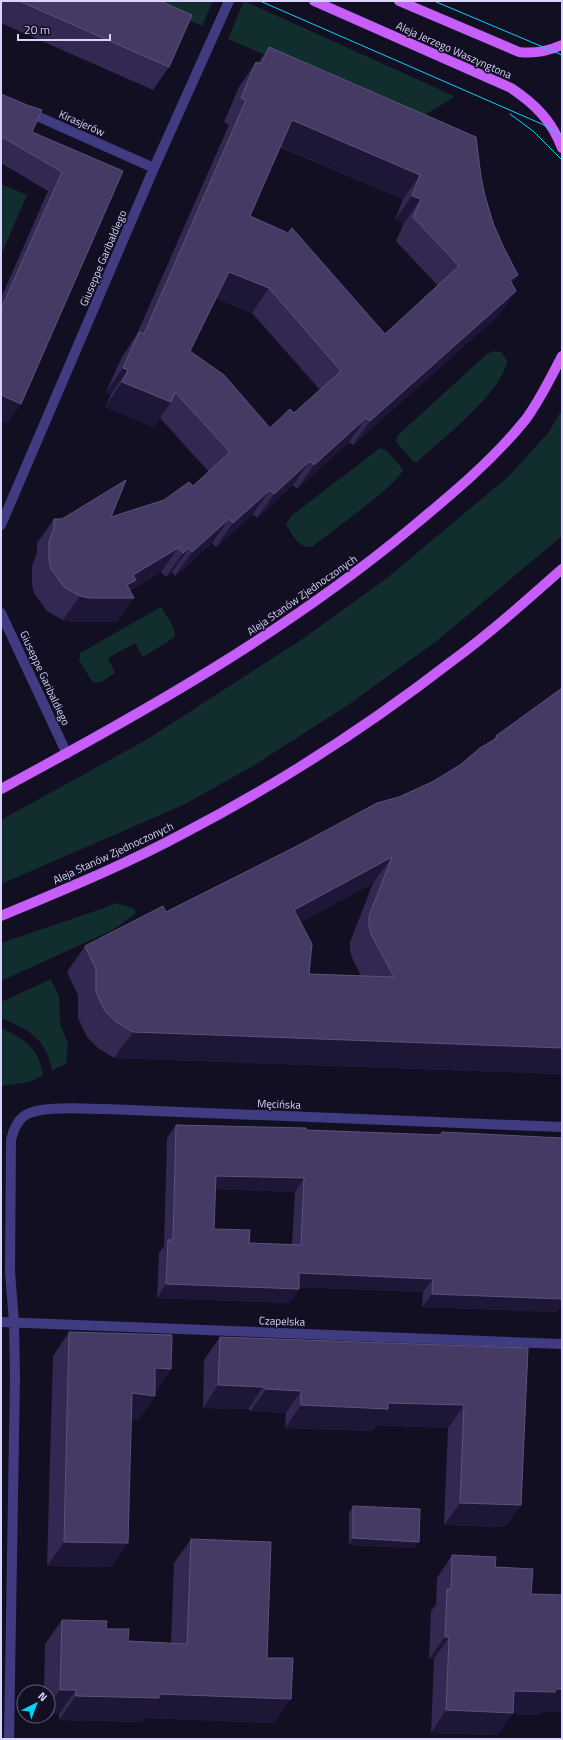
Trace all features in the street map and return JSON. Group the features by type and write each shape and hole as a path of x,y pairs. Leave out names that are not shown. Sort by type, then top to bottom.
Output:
{"main road":[{"name":"Aleja Jerzego Waszyngtona","path":"314,1 511,88 534,104 543,114 554,131 562,148"},
{"name":"Aleja Jerzego Waszyngtona","path":"399,1 519,52 538,52 550,50 562,45"},
{"name":"Aleja Stanów Zjednoczonych","path":"1,789 150,707 262,638 372,560 473,476 506,441 527,417 562,356"},
{"name":"Aleja Stanów Zjednoczonych","path":"1,916 93,877 185,833 275,783 340,742 441,670 562,569"}],"street":[{"name":"Giuseppe Garibaldiego","path":"1,525 154,168 229,1"},
{"name":"Kirasjerów","path":"1,100 154,168"},
{"name":"Giuseppe Garibaldiego","path":"1,612 67,754"},
{"name":"Męcińska","path":"14,1322 10,1272 11,1140 18,1122 24,1116 32,1112 49,1109 105,1109 562,1127"},
{"name":"Czapelska","path":"1,1322 562,1344"},
{"path":"9,1739 15,1376 14,1322"}],"green space":[{"path":"144,1 213,1 202,26"},
{"path":"244,1 454,96 416,120 228,39"},
{"path":"1,184 27,195 1,255"},
{"path":"494,351 501,352 507,360 504,372 495,386 470,414 417,462 414,462 396,442 397,436 487,354"},
{"path":"560,413 562,413 562,536 438,640 348,705 253,766 181,806 1,884 1,820 146,740 304,638 387,578 509,476 548,433"},
{"path":"380,448 387,451 403,469 400,475 378,496 312,547 307,547 299,543 286,525 291,516"},
{"path":"159,608 162,608 174,628 175,637 143,657 135,643 108,658 115,673 101,682 95,683 92,681 79,660 80,653"},
{"path":"116,903 133,908 136,912 135,914 113,930 1,981 1,943"},
{"path":"51,979 59,997 60,1024 68,1043 66,1064 52,1070 45,1050 35,1036 1,1018 1,1002"},
{"path":"1,1028 17,1036 30,1046 38,1058 43,1075 29,1082 1,1086"}],"building":[{"path":"19,1 160,1 192,15 169,67"},
{"path":"269,47 476,137 485,196 493,223 518,275 510,280 516,291 370,421 366,418 314,465 310,461 274,494 270,490 233,523 229,519 192,552 189,548 183,553 178,548 133,575 136,580 127,585 134,598 89,598 80,596 64,587 51,569 49,560 49,542 54,528 54,519 62,519 126,480 111,517 164,500 189,482 193,486 230,452 175,392 171,402 122,382 128,370 123,368 139,332 144,334 246,100 241,98 256,62 261,64","holes":["292,120 420,175 412,196 421,199 413,217 459,266 385,334 292,228 288,233 250,216","229,272 269,288 341,371 294,413 290,409 270,428 224,375 190,351"]},
{"path":"1,94 42,110 32,132 123,171 21,404 1,395 1,309 62,172 1,137"},
{"path":"562,688 562,1048 133,1032 116,1022 105,1011 96,992 96,969 85,946 163,906 166,912 297,846 377,803 399,797 432,782 460,765 480,748 497,738 496,736","holes":["392,857 369,916 371,934 394,977 309,974 312,944 294,910"]},
{"path":"176,1125 306,1128 306,1130 441,1135 442,1132 562,1138 562,1299 432,1294 433,1279 299,1273 299,1289 166,1284 168,1240 173,1240","holes":["216,1176 304,1178 301,1245 249,1243 250,1230 214,1229"]},
{"path":"69,1332 172,1335 171,1369 155,1368 155,1396 132,1393 128,1543 64,1542"},
{"path":"220,1337 528,1348 521,1505 460,1503 464,1405 388,1403 388,1409 301,1405 301,1391 266,1389 263,1387 218,1385"},
{"path":"353,1506 420,1509 419,1542 353,1538"},
{"path":"191,1539 271,1542 267,1658 293,1658 291,1699 159,1694 159,1698 76,1696 76,1690 60,1690 62,1620 107,1621 106,1629 129,1629 128,1641 187,1644"},
{"path":"452,1555 496,1557 495,1567 533,1569 531,1594 562,1595 562,1689 556,1689 555,1692 514,1691 513,1713 446,1710 449,1637 445,1637 447,1589 451,1589"}],"tram line":[{"path":"260,1 544,125 562,136"},
{"path":"434,1 562,55"},
{"path":"510,114 533,131 562,160"}]}
